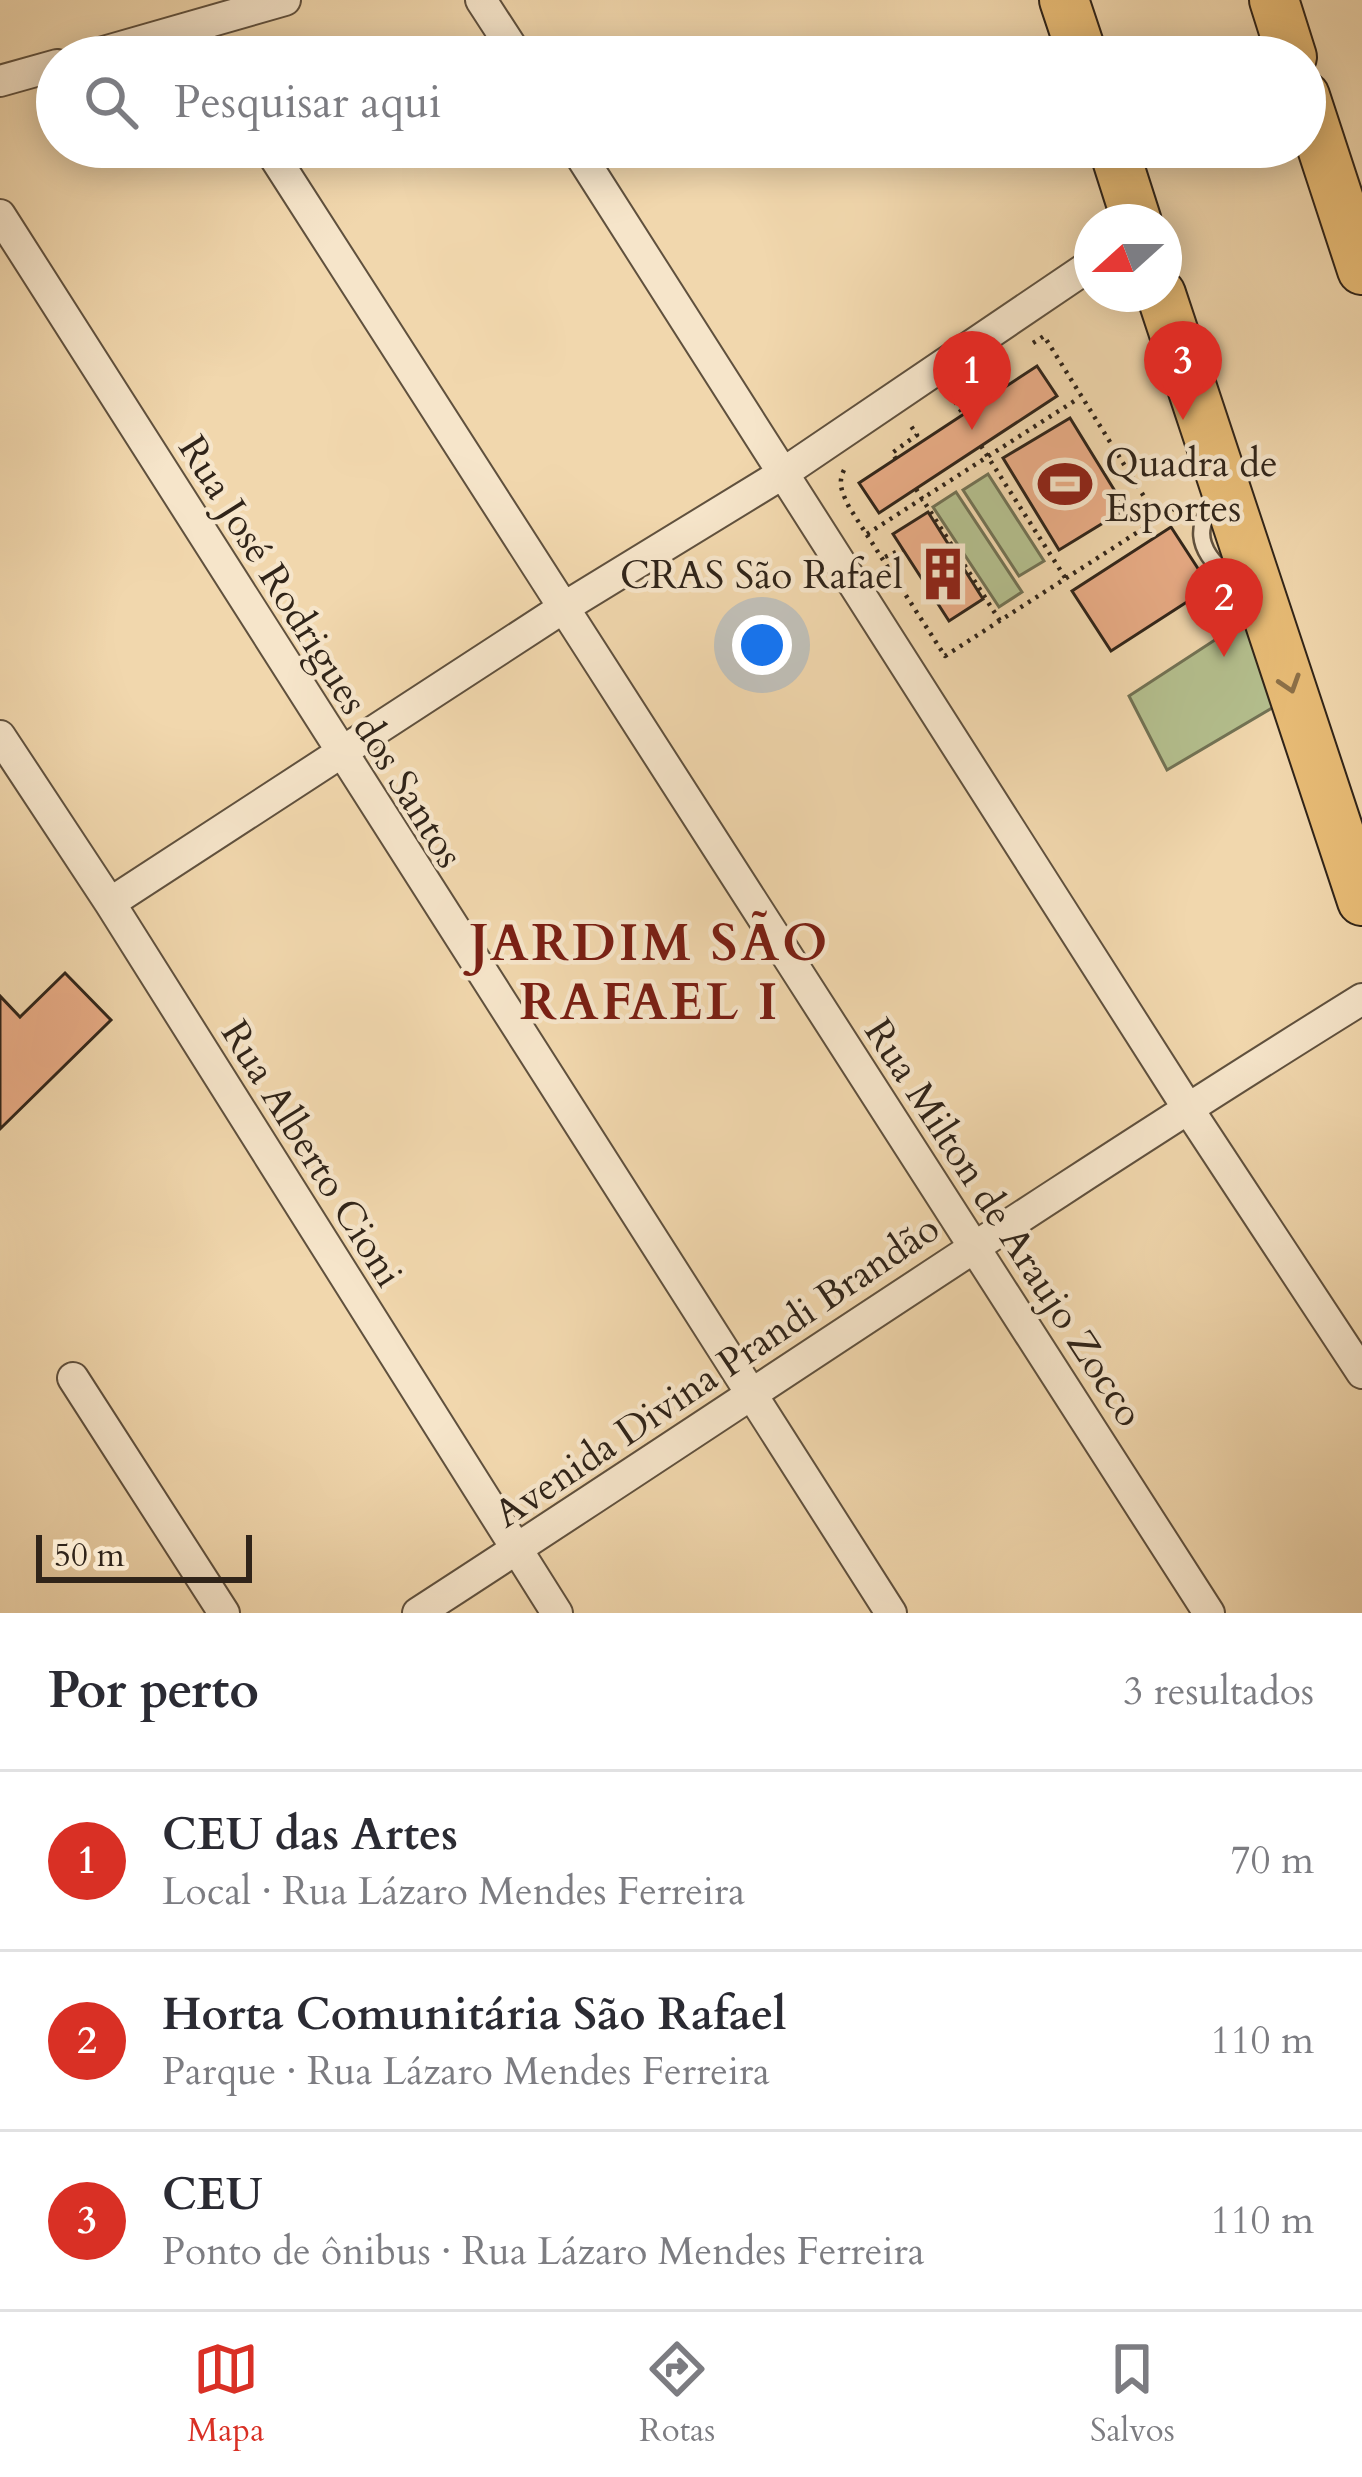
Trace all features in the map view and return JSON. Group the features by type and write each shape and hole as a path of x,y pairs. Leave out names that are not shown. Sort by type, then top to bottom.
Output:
{"main road":[{"path":"1064,0 1076,36"},
{"path":"1274,0 1285,36"},
{"path":"1326,160 1362,270"},
{"path":"1120,168 1131,204"},
{"path":"1167,312 1362,902"}],"street":[{"path":"160,36 285,0"},
{"path":"481,0 504,36"},
{"path":"192,27 198,36"},
{"path":"0,81 36,71"},
{"name":"Rua Milton de Araujo Zocco","path":"281,168 1209,1613"},
{"path":"588,168 1362,1373"},
{"name":"Rua José Rodrigues dos Santos","path":"0,215 891,1613"},
{"path":"110,902 563,608 782,474 1074,276"},
{"name":"Rua Alberto Cioni","path":"0,736 110,902 557,1613"},
{"name":"Avenida Divina Prandi Brandão","path":"418,1613 974,1245 1362,999"},
{"path":"73,1378 224,1613"}],"lane":[{"path":"192,27 220,0"}],"path":[{"path":"1025,348 1044,336 1158,519"},
{"path":"951,396 964,415"},
{"path":"867,534 1082,397"},
{"path":"896,458 892,453 917,435 909,423 923,414"},
{"path":"981,446 1066,579"},
{"path":"846,466 840,489 945,656 1158,519 1224,486"},
{"path":"916,489 1000,621"}],"green space":[{"path":"988,474 1044,561 1019,576 963,490"},
{"path":"956,492 1022,592 999,607 933,507"},
{"path":"1247,619 1277,705 1167,770 1129,696"}],"building":[{"path":"1037,366 1057,396 879,513 859,483"},
{"name":"Quadra de Esportes","path":"1070,418 1126,509 1059,550 1003,458"},
{"name":"CRAS São Rafael","path":"928,512 983,599 949,621 893,534"},
{"path":"1171,527 1210,587 1111,651 1072,591"},
{"path":"65,973 111,1020 0,1129 0,996 20,1017"}],"place":[{"name":"CEU","path":"1183,420"},
{"name":"CEU das Artes","path":"972,430"},
{"name":"Quadra de Esportes","path":"1065,484"},
{"name":"CRAS São Rafael","path":"943,574"},
{"name":"Horta Comunitária São Rafael","path":"1224,657"}],"district":[{"name":"JARDIM SÃO RAFAEL I","path":"650,971"}]}
